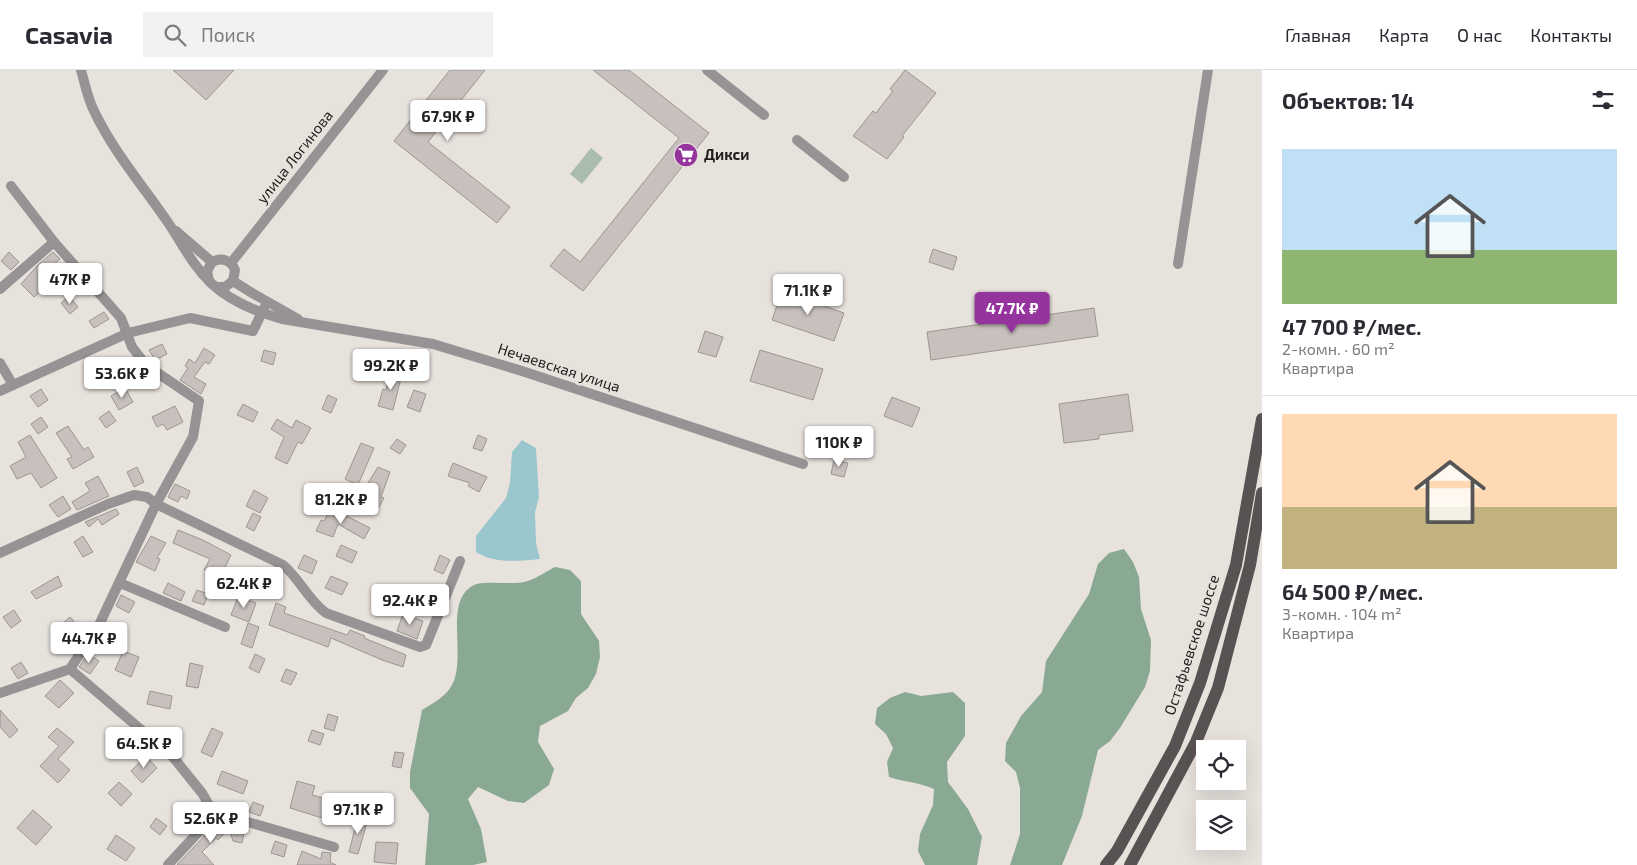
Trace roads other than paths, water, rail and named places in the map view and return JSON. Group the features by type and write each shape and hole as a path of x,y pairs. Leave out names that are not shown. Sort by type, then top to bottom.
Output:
{"main road":[{"name":"Остафьевское шоссе","path":"1106,865 1117,851 1175,746 1200,683 1236,565 1262,419"},
{"path":"1132,862 1196,742 1218,688 1250,565 1262,493"}],"street":[{"path":"81,70 94,112 114,147 170,225 212,262"},
{"name":"улица Логинова","path":"230,263 383,70"},
{"path":"707,70 764,115"},
{"path":"1178,264 1208,70"},
{"path":"797,140 844,177"},
{"path":"0,693 70,669 100,623 156,504 193,437 199,401 146,365 132,347 128,332 121,318 54,242 11,186"},
{"name":"Нечаевская улица","path":"170,225 188,257 213,284 232,298 282,319 433,344 522,371 803,464"},
{"path":"0,290 54,242"},
{"path":"222,259 230,263 235,270 233,281 225,287 213,284 207,271 212,262 222,259"},
{"name":"Нечаевская улица","path":"233,281 252,294 301,321"},
{"path":"0,391 128,332 190,318 253,331 263,311"},
{"path":"0,363 13,385"},
{"path":"0,553 108,504 134,495 147,497 156,504 283,565 294,574 314,605 326,613 420,647 426,645 460,561"},
{"path":"120,583 224,627"},
{"path":"70,669 173,757 202,792 216,817"},
{"path":"168,865 204,826 216,817 227,816 236,818 334,847"}],"water":[{"path":"522,440 536,448 539,497 535,512 536,543 540,559 507,561 483,556 476,552 476,536 506,498 510,483 512,452"}],"place":[{"name":"Дикси","path":"686,155"}]}
